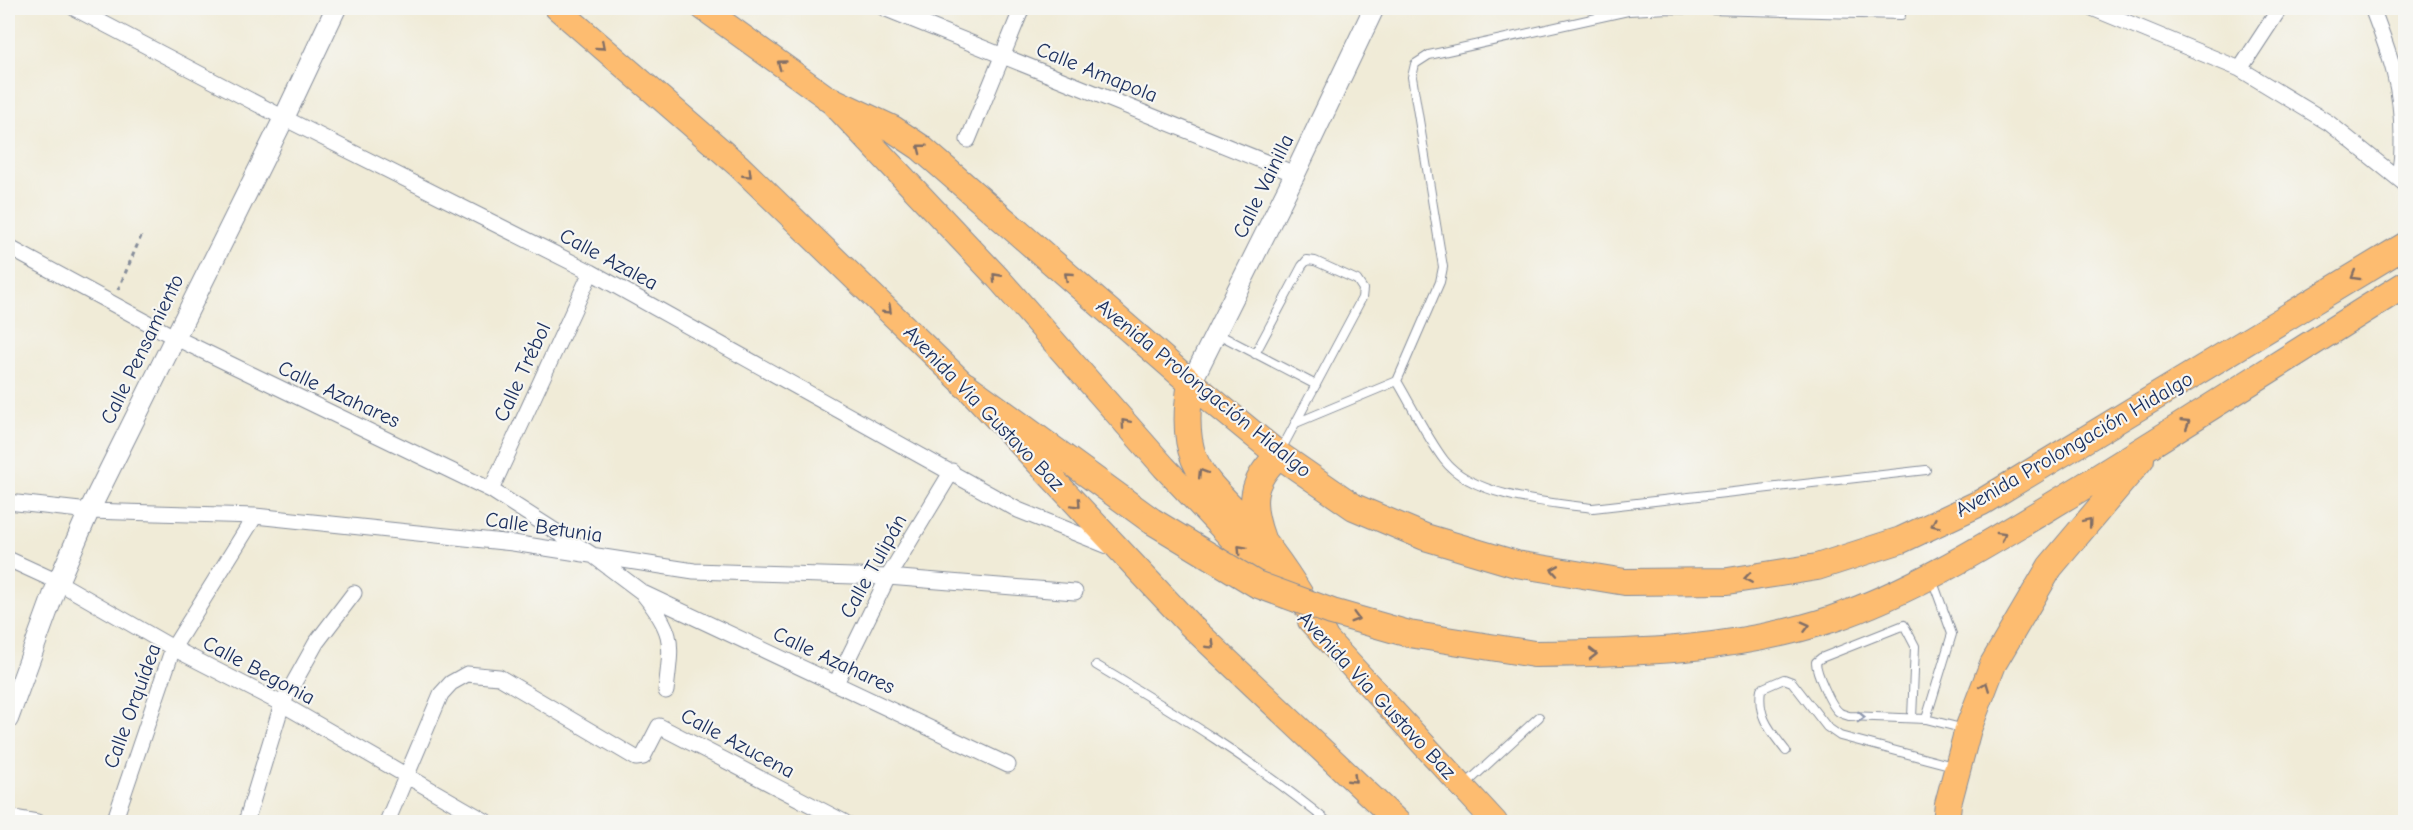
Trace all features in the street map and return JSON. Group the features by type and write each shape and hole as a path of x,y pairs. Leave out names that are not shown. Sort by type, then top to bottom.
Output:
{"highway":[{"name":"Avenida Prolongación Hidalgo","path":"829,99 893,129 920,147 1191,383 1279,455 1354,507 1425,537 1516,564 1625,582 1728,581 1816,567 1901,540 1982,502 2406,245"},
{"name":"Avenida Prolongación Hidalgo","path":"965,385 1152,521 1256,584 1332,612 1409,634 1534,654 1635,653 1739,643 1832,619 1930,575 2001,537 2406,284"},
{"path":"1191,383 1186,413 1186,433 1190,451 1198,468 1209,484 1263,542 1299,589 1324,636"},
{"path":"1946,822 1948,804 1968,729 1993,664 2050,567 2154,443"},
{"path":"1263,542 1253,509 1254,495 1257,482 1266,467 1279,455"}],"main road":[{"name":"Avenida Via Gustavo Baz","path":"557,8 739,166 965,385 1190,624 1398,822"},
{"name":"Avenida Via Gustavo Baz","path":"703,8 829,99 998,278 1164,467 1495,822"}],"street":[{"name":"Calle Azalea","path":"74,8 284,118 591,272 952,471 1018,510 1121,551"},
{"name":"Calle Pensamiento","path":"8,719 58,582 89,511 284,118 336,8"},
{"name":"Calle Amapola","path":"884,8 1296,174"},
{"path":"968,140 1022,8"},
{"name":"Calle Vainilla","path":"1191,383 1296,174 1374,8"},
{"path":"2092,8 2240,69 2329,123 2402,182"},
{"path":"2240,69 2280,8"},
{"path":"2372,8 2392,60 2400,92 2402,182"},
{"name":"Calle Azahares","path":"8,247 174,337 490,490 591,554 643,592 1008,765"},
{"name":"Calle Trébol","path":"490,490 591,272"},
{"name":"Calle Tulipán","path":"836,683 888,577 952,471"},
{"name":"Calle Betunia","path":"8,502 89,511 255,516 513,543 694,571 888,577 1075,592"},
{"name":"Calle Orquídea","path":"114,822 173,648 255,516"},
{"name":"Calle Begonia","path":"8,559 58,582 173,648 282,704 487,822"},
{"path":"246,822 282,704 316,643 354,592"},
{"name":"Calle Azahares","path":"643,592 661,615 670,640 666,691"},
{"name":"Calle Azucena","path":"407,777 441,694 451,683 467,674 499,677 636,758 643,757 659,726 844,822"},
{"path":"387,822 407,777"},
{"path":"8,817 37,822"}],"lane":[{"path":"1296,423 1397,381 1440,282 1443,267 1412,77 1415,64 1429,55 1628,11 1680,9 1901,15"},
{"path":"1255,354 1307,260 1315,261 1357,280 1363,289 1362,298 1279,455"},
{"path":"1216,333 1316,385"},
{"path":"1397,381 1445,461 1467,480 1503,494 1538,502 1593,508 1926,470"},
{"path":"1926,719 1952,634 1930,575"},
{"path":"1912,718 1915,646 1904,625 1816,662 1816,668 1840,713 1848,716 1926,719 1968,729"},
{"path":"1096,665 1205,731 1328,822"},
{"path":"1786,751 1765,724 1759,703 1761,689 1784,680 1792,681 1827,727 1840,736 1958,767"},
{"path":"1463,788 1539,717"}],"path":[{"path":"112,304 142,234"}]}
